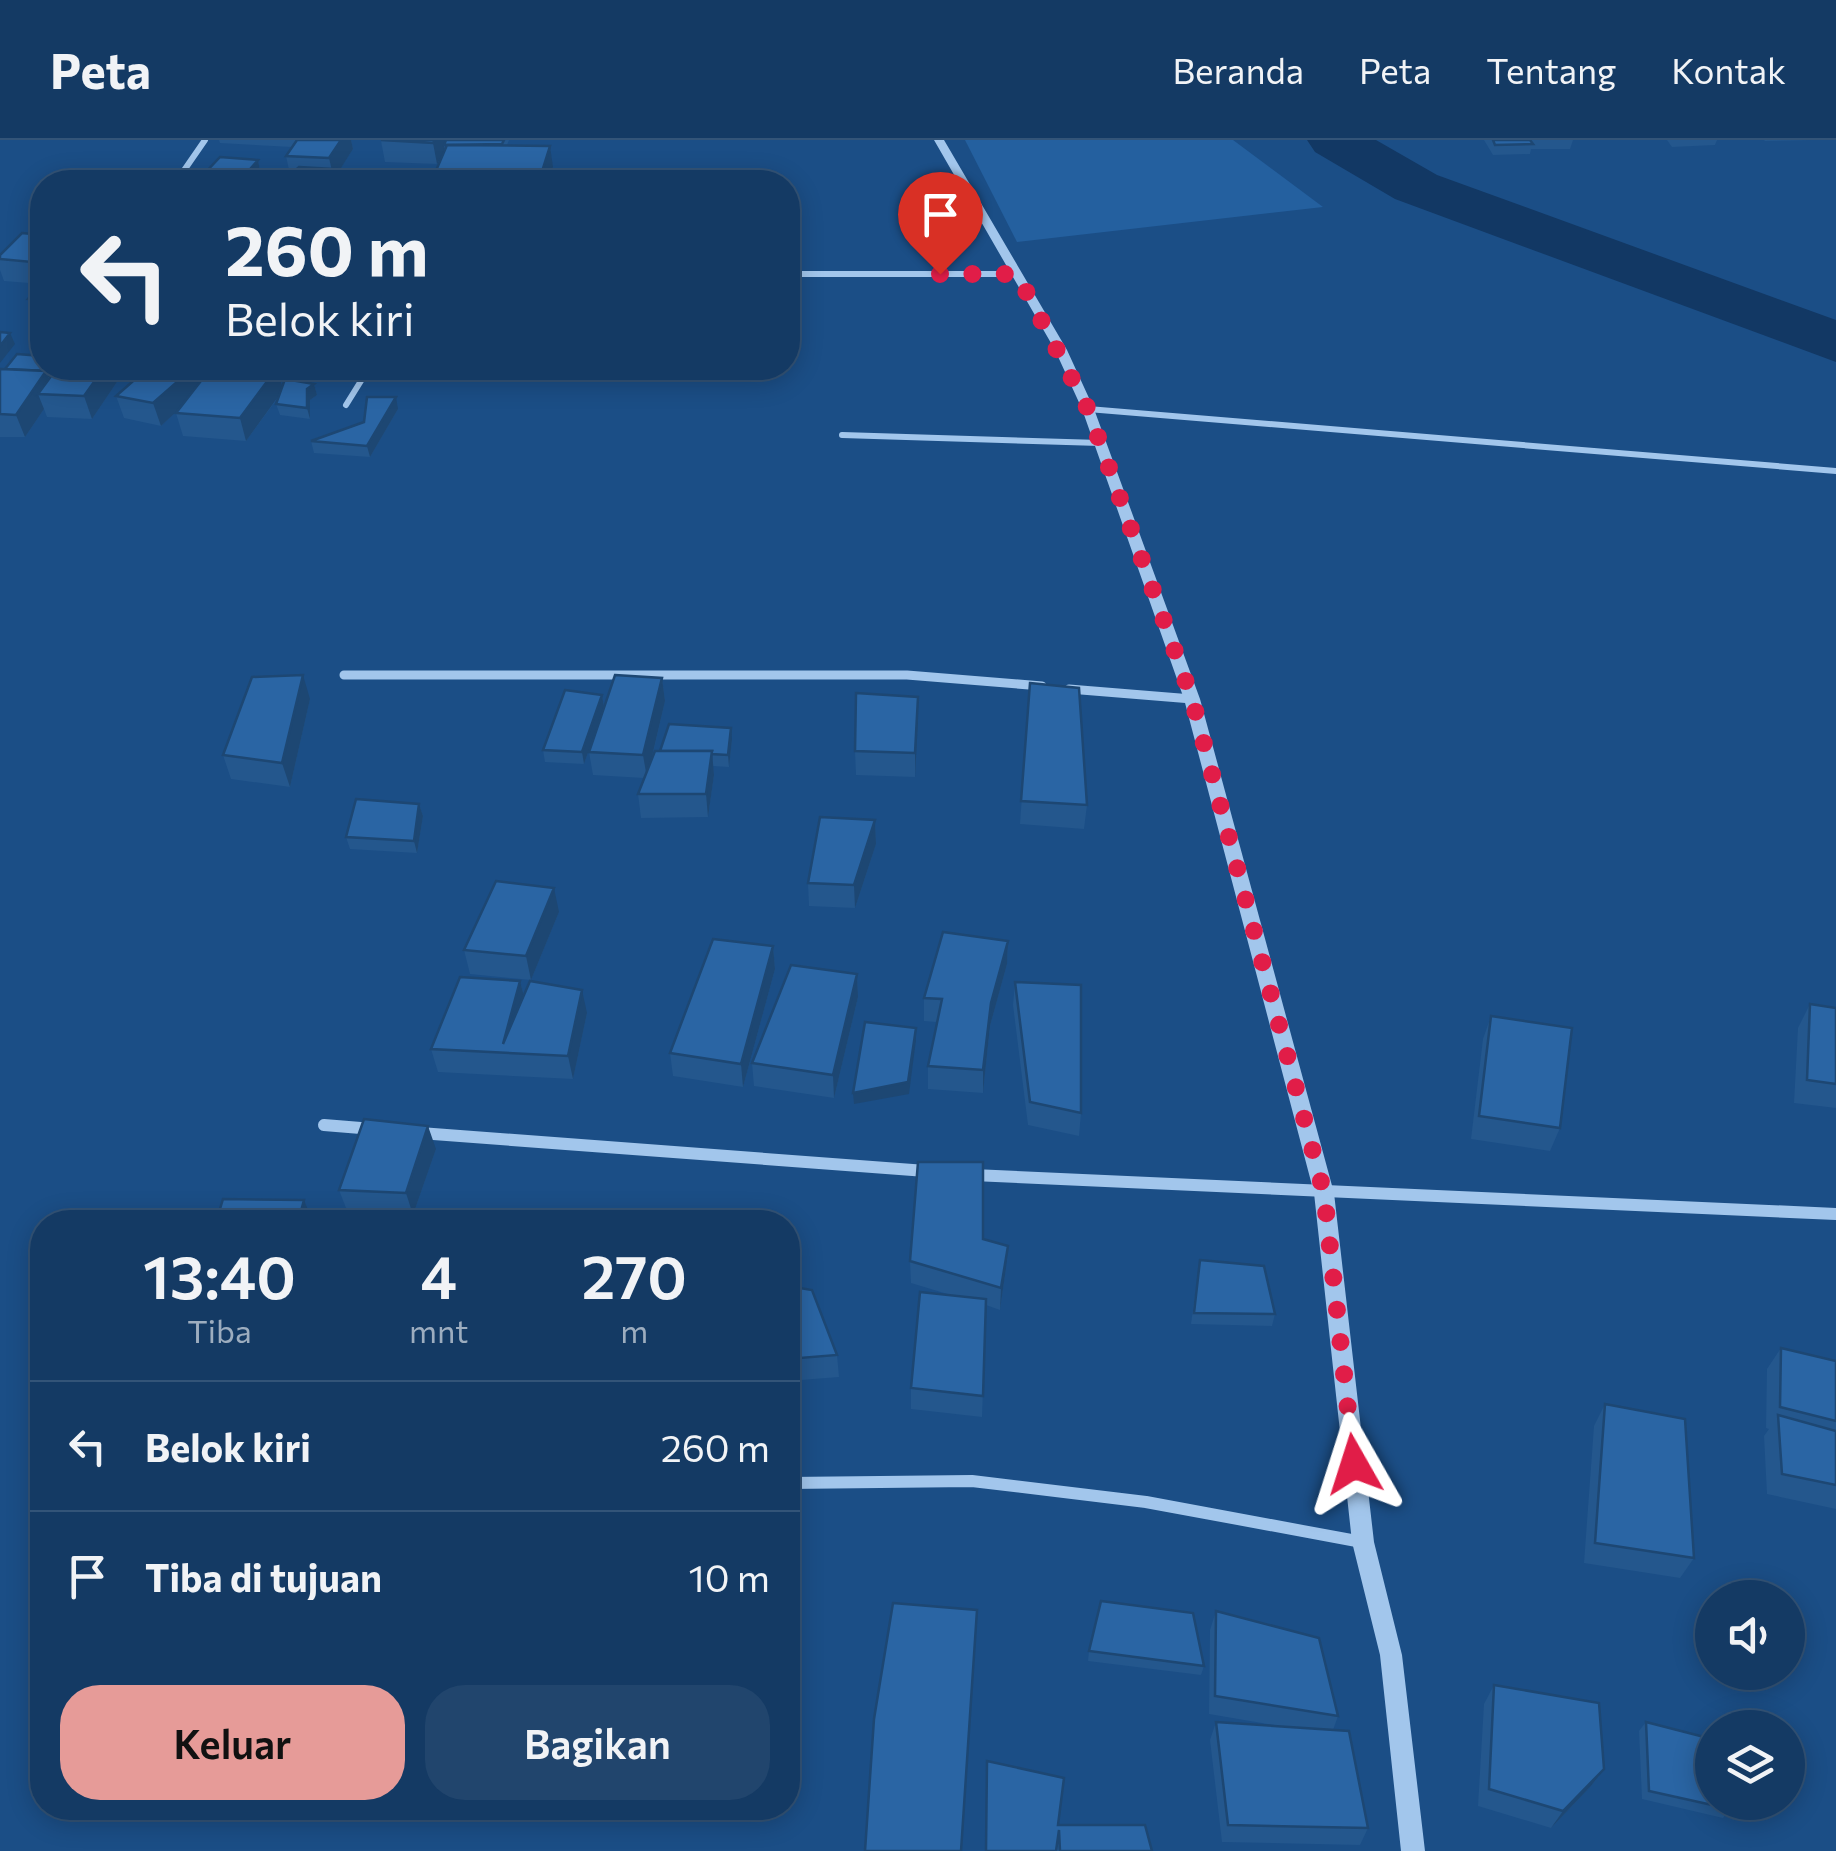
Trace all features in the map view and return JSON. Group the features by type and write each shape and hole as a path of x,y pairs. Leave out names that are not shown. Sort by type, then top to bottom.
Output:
{"street":[{"path":"184,170 205,140"},
{"path":"939,140 1017,274 1088,409 1192,699 1324,1193 1363,1542 1391,1654 1412,1851"},
{"path":"800,274 1017,274"},
{"path":"346,405 362,380"},
{"path":"1088,409 1836,471"},
{"path":"842,435 1100,443"},
{"path":"344,676 907,675 1192,699"},
{"path":"324,1125 383,1130"},
{"path":"403,1131 935,1172"},
{"path":"955,1173 1836,1214"},
{"path":"800,1483 972,1481 1146,1502 1363,1542"}],"shaded area":[{"path":"965,140 1233,140 1323,207 1017,242"}],"building":[{"path":"297,140 341,140 329,158 286,156"},
{"path":"381,140 435,140 433,143"},
{"path":"446,140 504,140 502,144 444,145"},
{"path":"1493,140 1530,140 1533,144 1495,145"},
{"path":"447,145 550,146 542,170 436,170"},
{"path":"220,157 258,160 249,170 208,170"},
{"path":"299,167 349,170 296,170"},
{"path":"22,233 30,234 30,262 0,259"},
{"path":"0,332 10,333 0,346"},
{"path":"17,354 30,355 30,370 5,369"},
{"path":"0,369 30,370 30,380 40,380 16,415 0,414"},
{"path":"48,380 95,380 84,396 38,394"},
{"path":"134,380 179,380 153,403 116,396"},
{"path":"202,380 268,380 240,418 176,413"},
{"path":"285,380 314,384 307,389 307,408 276,404"},
{"path":"367,397 396,397 367,446 311,441 364,422"},
{"path":"303,675 282,763 223,755 252,677"},
{"path":"615,675 662,678 643,755 589,752"},
{"path":"1030,683 1079,688 1087,805 1021,801"},
{"path":"565,690 602,695 582,752 543,750"},
{"path":"856,693 918,697 915,753 855,751"},
{"path":"669,724 731,728 728,755 711,754 712,751 660,751"},
{"path":"655,751 712,751 706,794 638,794"},
{"path":"356,799 419,804 414,841 346,837"},
{"path":"820,817 875,820 854,885 808,883"},
{"path":"496,881 554,888 526,956 464,950"},
{"path":"943,932 1008,941 991,1003 983,1070 928,1066 942,999 924,998"},
{"path":"713,939 773,946 741,1064 670,1053"},
{"path":"791,965 857,974 833,1075 752,1063"},
{"path":"460,977 520,981 503,1044 530,981 582,990 568,1056 431,1049"},
{"path":"1015,982 1081,985 1081,1113 1030,1102"},
{"path":"1810,1004 1836,1008 1836,1084 1807,1080"},
{"path":"1491,1016 1572,1028 1560,1128 1479,1116"},
{"path":"865,1022 916,1028 908,1082 853,1093"},
{"path":"364,1119 428,1126 406,1193 339,1190"},
{"path":"918,1162 983,1162 983,1239 1008,1246 1001,1288 910,1261"},
{"path":"223,1199 304,1200 301,1210 220,1210"},
{"path":"1200,1260 1264,1266 1275,1314 1194,1313"},
{"path":"800,1288 812,1290 837,1355 800,1358"},
{"path":"920,1292 986,1299 983,1396 911,1388"},
{"path":"1781,1348 1836,1361 1836,1421 1780,1407"},
{"path":"1605,1404 1685,1419 1694,1558 1595,1543"},
{"path":"1778,1415 1836,1431 1836,1485 1782,1474"},
{"path":"1101,1601 1193,1613 1204,1666 1089,1651"},
{"path":"893,1603 977,1610 961,1851 865,1851 874,1719"},
{"path":"1216,1611 1319,1638 1338,1716 1215,1696"},
{"path":"1494,1685 1599,1703 1604,1769 1563,1811 1489,1789"},
{"path":"1216,1722 1349,1731 1368,1828 1228,1825"},
{"path":"1646,1722 1695,1735 1695,1801 1649,1791"},
{"path":"987,1761 1064,1778 1058,1825 1145,1825 1152,1851 1060,1851 1059,1830 1056,1851 986,1851"}],"waterway":[{"path":"1335,140 1416,187 1836,342"}],"route":[{"path":"940,274 1017,274 1061,350 1088,409 1192,699 1324,1193 1354,1464"}]}
